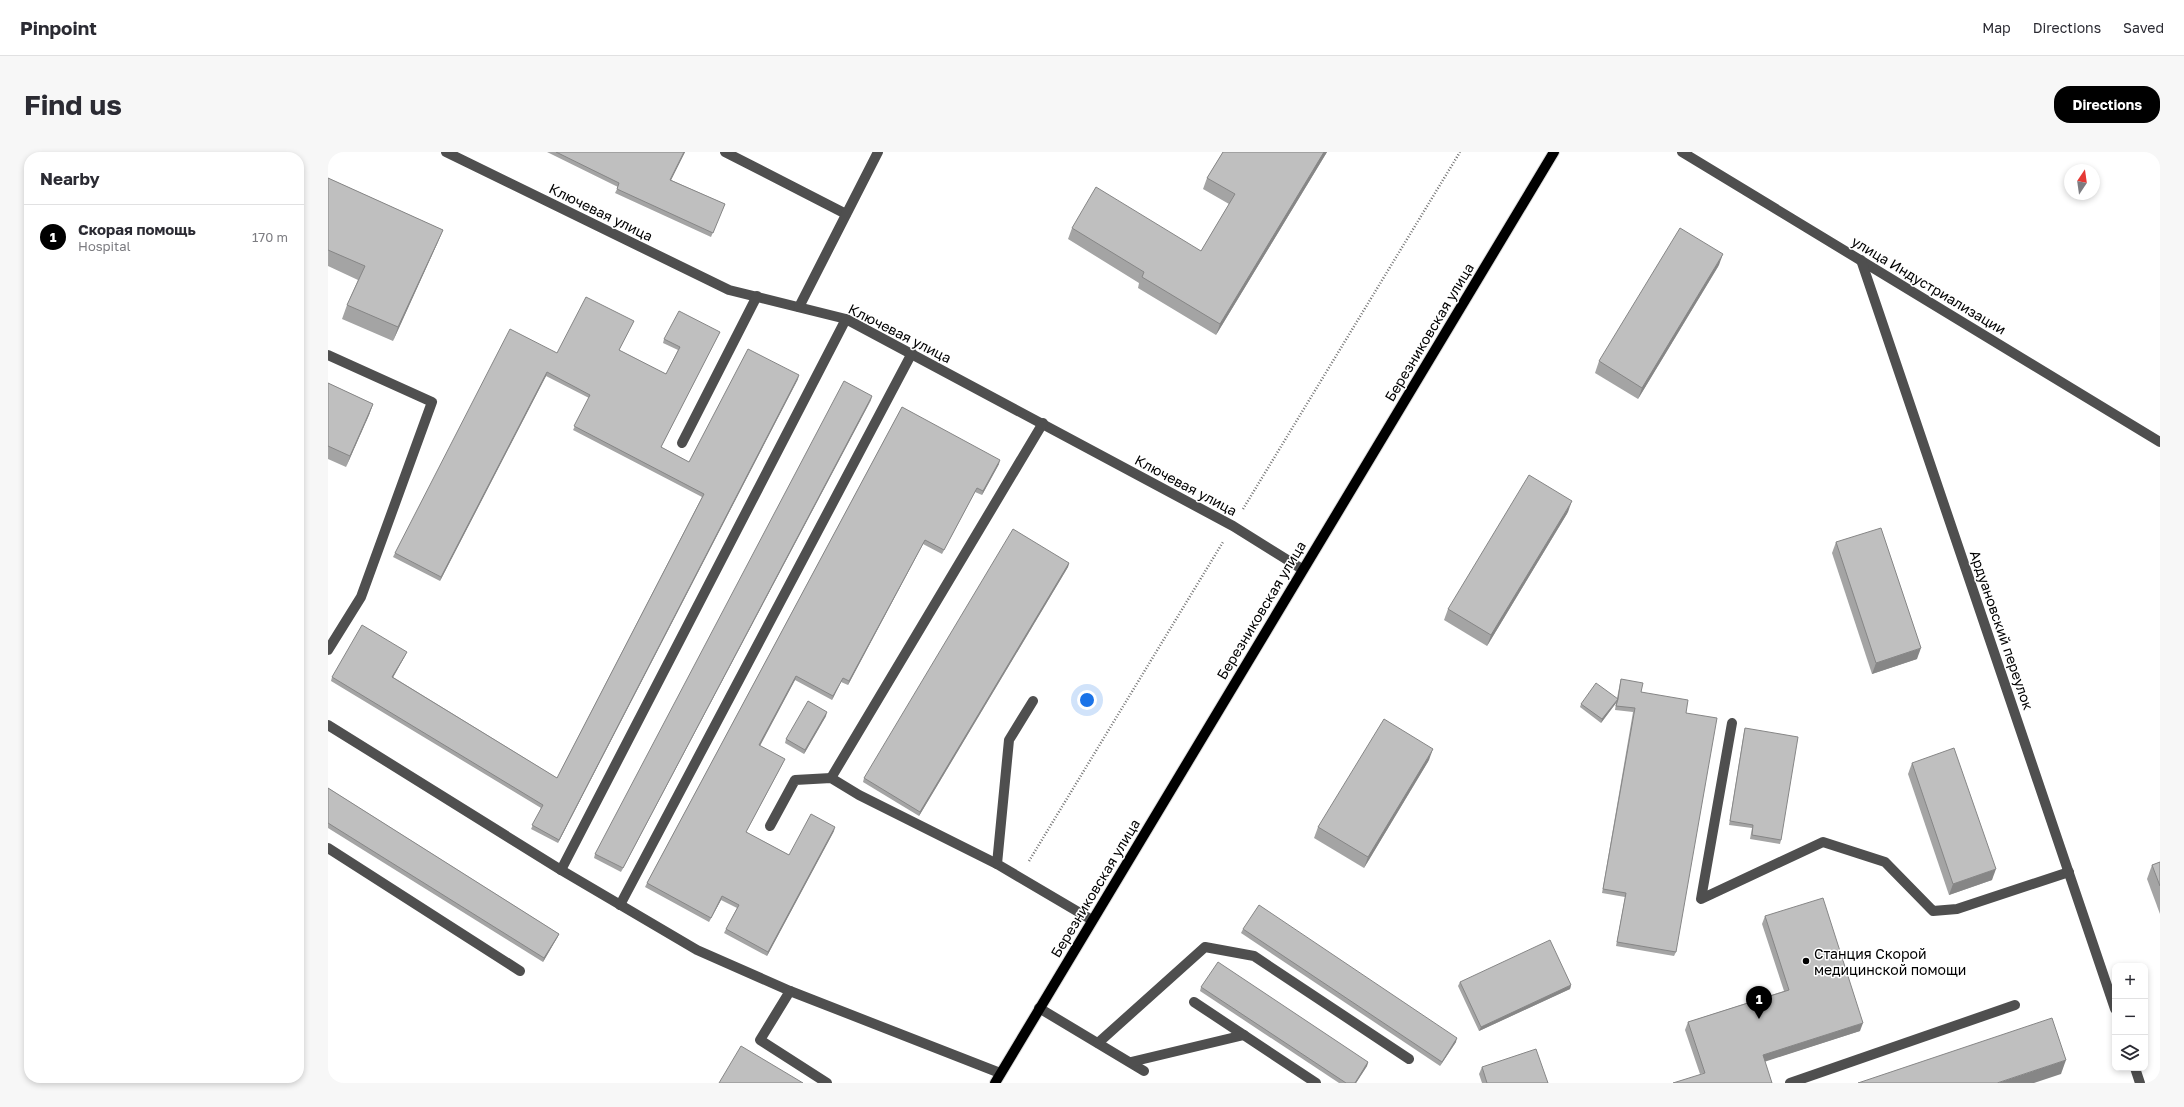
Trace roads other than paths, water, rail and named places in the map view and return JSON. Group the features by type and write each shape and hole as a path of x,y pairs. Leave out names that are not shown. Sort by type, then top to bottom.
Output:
{"main road":[{"name":"Березниковская улица","path":"995,1083 1302,569 1554,152"}],"street":[{"name":"Ключевая улица","path":"446,152 729,290 846,319 1043,423 1232,526 1302,569"},
{"path":"725,152 846,214"},
{"path":"799,307 878,152"},
{"name":"улица Индустриализации","path":"1682,152 2160,442"},
{"name":"Ардуановский переулок","path":"1861,260 2112,1000"},
{"path":"682,442 757,296"},
{"path":"561,870 846,319"},
{"path":"620,905 912,353"},
{"path":"328,355 432,402 362,597 328,650"},
{"path":"831,778 1043,423"},
{"path":"997,864 1009,740 1033,701"},
{"path":"1732,723 1701,899 1823,842 1885,862 1933,911 1957,909 2069,872"},
{"path":"328,725 561,870 697,950 790,991 1000,1073"},
{"path":"770,826 795,780 831,778 859,795 997,864 1092,920"},
{"path":"328,848 520,971"},
{"path":"1098,1043 1206,947 1254,956 1410,1059"},
{"path":"790,991 760,1040 827,1083"},
{"path":"1194,1002 1316,1083"},
{"path":"1790,1083 2015,1005"},
{"path":"1039,1008 1144,1071"},
{"path":"1130,1062 1244,1035"},
{"path":"2136,1071 2140,1083"}],"place":[{"name":"Станция Скорой медицинской помощи","path":"1806,961"},
{"name":"Скорая помощь","path":"1759,1019"}]}
